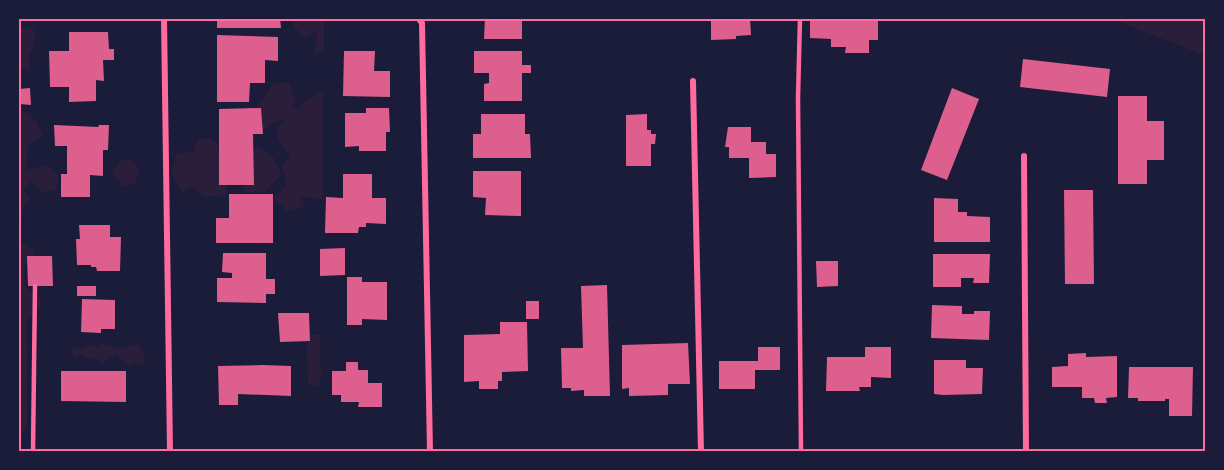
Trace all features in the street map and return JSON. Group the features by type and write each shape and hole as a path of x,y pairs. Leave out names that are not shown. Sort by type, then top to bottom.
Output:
{"street":[{"path":"164,18 170,452"},
{"path":"418,18 422,23 430,452"},
{"path":"693,81 701,452"},
{"path":"1024,156 1026,452"}],"lane":[{"path":"800,18 798,109 801,452"},
{"path":"33,452 35,286"}],"shaded area":[{"path":"294,18 324,18 324,53 314,53 317,32 304,37 294,27"},
{"path":"1110,18 1206,18 1206,56"},
{"path":"32,27 36,35 29,53 30,69 20,69 18,41 22,28"},
{"path":"289,82 296,100 292,107 298,110 303,102 323,90 323,199 300,197 306,207 287,211 273,197 286,186 282,167 291,156 279,141 276,130 284,120 273,123 261,132 254,110 272,85"},
{"path":"18,112 31,116 43,135 28,145 27,170 41,166 53,169 59,178 55,190 41,193 32,181 23,189 31,201 23,205 21,242 34,250 32,260 24,264 25,287 40,297 41,308 27,321 27,424 22,432 18,429"},
{"path":"198,138 213,139 222,152 228,172 226,195 206,197 192,187 182,193 171,173 177,153 193,152"},
{"path":"258,147 273,157 282,174 265,192 245,192 235,169 239,155"},
{"path":"122,159 132,160 140,170 135,184 122,186 112,173"},
{"path":"310,335 320,335 321,380 317,386 308,385 307,348"},
{"path":"90,344 98,348 102,344 117,348 139,345 145,357 143,366 134,362 127,366 116,355 103,363 96,358 90,360 83,355 75,357 70,349 83,348"}],"building":[{"path":"217,18 280,18 281,28 217,28"},
{"path":"485,18 522,18 522,39 484,39"},
{"path":"711,18 750,18 751,35 736,36 736,39 711,40"},
{"path":"810,18 878,18 878,40 869,40 869,53 845,53 846,47 831,47 831,39 810,38"},
{"path":"69,32 108,32 109,49 114,49 114,60 103,60 104,81 96,80 96,101 69,102 69,87 50,87 49,51 69,51"},
{"path":"217,35 278,37 278,61 265,60 265,83 250,83 249,102 217,102"},
{"path":"344,51 375,51 374,71 390,71 390,97 343,96"},
{"path":"474,51 522,51 522,65 531,65 531,73 522,73 522,101 484,101 484,84 489,83 489,73 474,73"},
{"path":"1023,59 1110,69 1107,97 1020,87"},
{"path":"30,88 31,105 20,104 19,89"},
{"path":"952,88 979,99 947,180 921,170"},
{"path":"1118,96 1147,96 1147,121 1164,121 1164,160 1147,160 1147,184 1118,184"},
{"path":"261,108 263,134 253,134 254,185 219,185 219,109"},
{"path":"366,108 389,108 390,132 386,132 386,151 359,151 359,146 345,147 345,113 366,113"},
{"path":"481,114 525,114 525,134 530,134 531,158 473,158 473,134 481,134"},
{"path":"647,114 647,130 651,130 651,134 656,134 655,144 651,144 651,166 626,166 626,115"},
{"path":"54,125 98,127 109,125 108,150 103,150 103,176 90,175 90,197 61,197 61,174 67,174 67,146 55,146"},
{"path":"728,127 751,127 751,142 766,142 766,154 776,154 776,177 749,178 749,158 729,158 729,147 725,147"},
{"path":"473,171 521,171 521,216 485,215 486,198 473,197"},
{"path":"343,174 372,174 372,198 386,198 386,224 366,223 366,227 359,227 358,233 325,233 326,197 343,198"},
{"path":"1064,190 1093,190 1094,284 1065,284"},
{"path":"229,194 273,194 273,243 216,243 216,218 229,218"},
{"path":"934,198 958,199 958,212 967,212 967,216 990,217 990,242 934,242"},
{"path":"79,225 110,225 110,237 121,237 120,271 97,271 96,267 91,267 91,265 77,265 76,239 80,239"},
{"path":"345,248 345,275 320,276 320,249"},
{"path":"223,253 266,253 266,279 275,279 275,294 266,294 266,303 217,302 217,278 232,278 232,273 222,272"},
{"path":"933,254 990,254 989,283 973,283 974,278 961,278 961,287 933,287"},
{"path":"27,256 52,256 53,286 28,286"},
{"path":"816,261 838,261 838,286 817,287"},
{"path":"347,277 362,277 362,282 387,282 387,320 362,319 362,325 347,325"},
{"path":"607,285 610,396 584,396 584,390 571,391 571,388 562,388 561,348 583,348 581,286"},
{"path":"77,286 96,286 96,296 77,296"},
{"path":"82,299 115,300 115,329 101,329 101,333 81,332"},
{"path":"526,301 539,301 539,319 526,319"},
{"path":"932,305 962,306 962,314 990,311 989,340 931,338"},
{"path":"278,313 309,313 310,341 280,342"},
{"path":"500,322 527,322 528,371 502,372 502,381 498,381 498,389 479,389 479,381 464,382 464,335 500,334"},
{"path":"688,343 690,384 668,384 668,395 629,396 629,388 622,389 622,345"},
{"path":"758,347 780,347 780,370 755,370 755,389 719,389 719,361 758,361"},
{"path":"865,347 891,347 891,378 871,377 871,387 859,387 860,391 826,391 827,357 865,357"},
{"path":"1086,353 1086,357 1117,356 1117,397 1106,398 1107,403 1095,403 1094,398 1082,398 1082,387 1052,387 1052,367 1068,366 1068,354"},
{"path":"934,360 966,360 966,368 983,368 982,394 934,394"},
{"path":"346,362 358,362 358,370 368,370 368,383 382,383 382,407 358,407 359,402 341,402 341,395 332,395 332,371 346,371"},
{"path":"218,366 291,366 291,396 238,394 238,405 219,405"},
{"path":"1129,367 1193,367 1192,416 1169,416 1169,399 1138,401 1138,398 1128,398"},
{"path":"61,371 126,371 126,402 61,401"}]}
